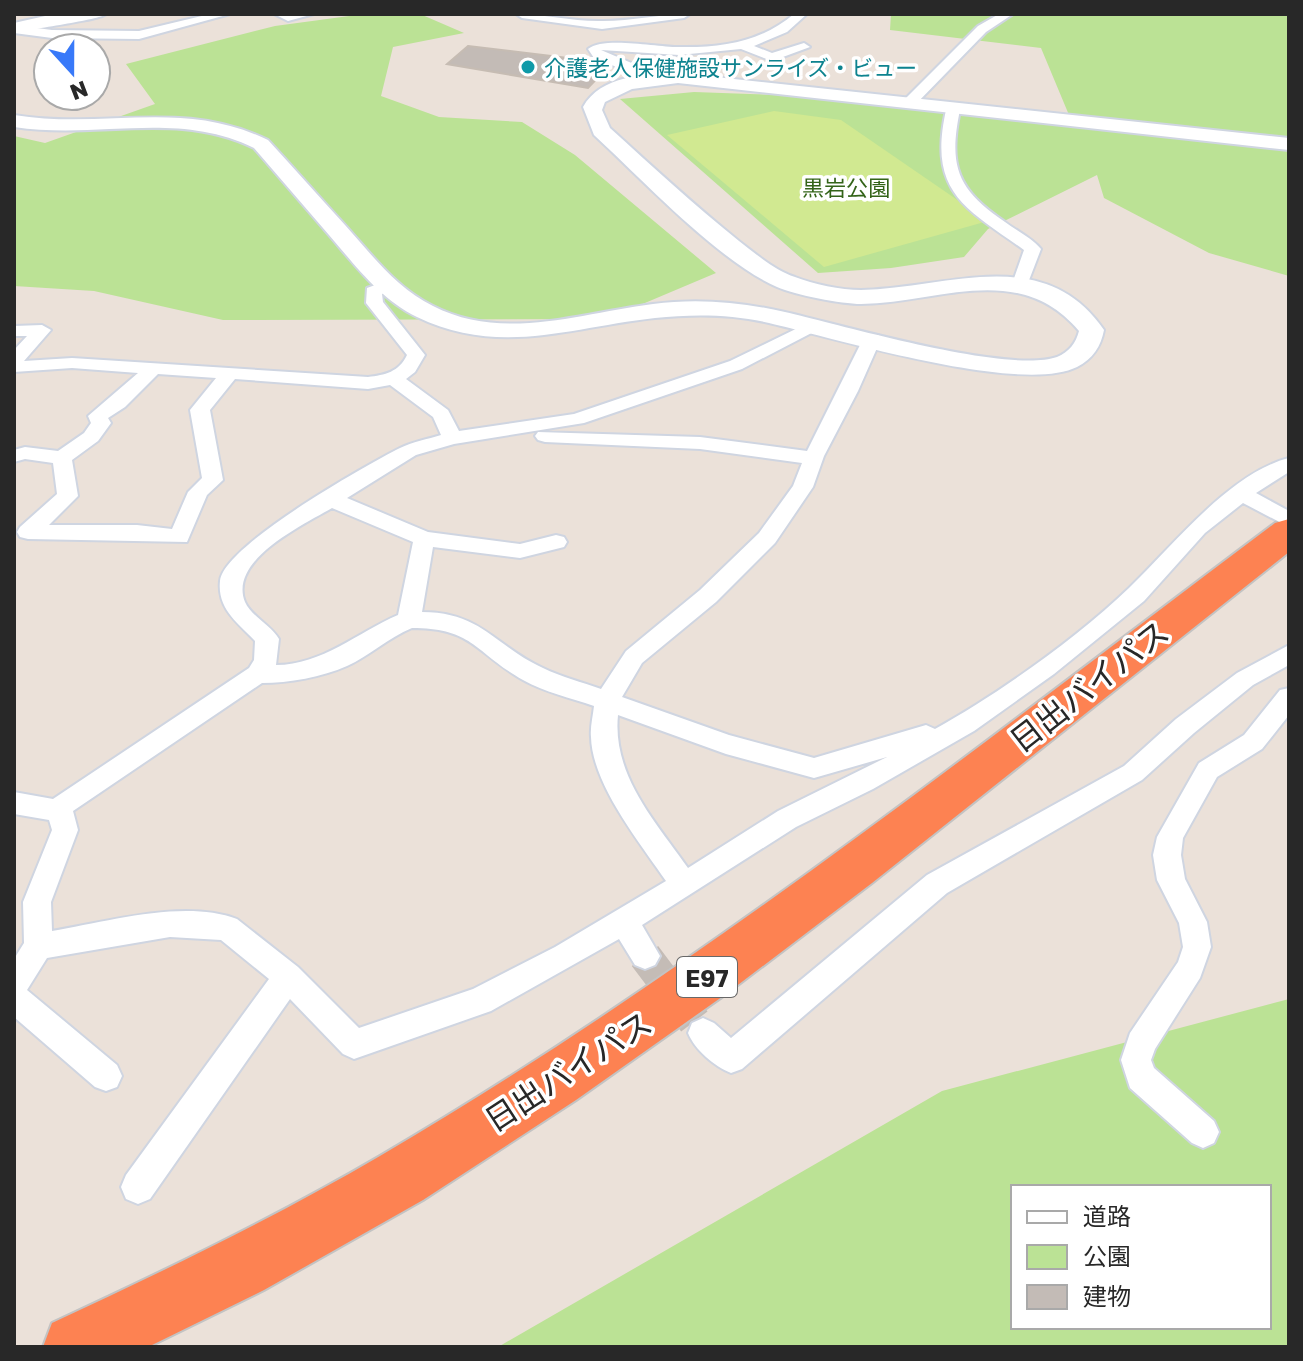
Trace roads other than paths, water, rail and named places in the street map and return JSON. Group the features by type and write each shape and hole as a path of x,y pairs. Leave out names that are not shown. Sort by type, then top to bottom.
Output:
{"highway":[{"name":"日出バイパス","path":"76,1347 280,1246 412,1172 545,1089 761,938 1276,519"}],"street":[{"path":"14,29 58,18 98,14"},
{"path":"14,29 52,34 139,35 224,14"},
{"path":"280,14 288,17 308,14"},
{"path":"522,14 602,25 684,14"},
{"path":"801,14 788,29 760,42 688,51 600,46 594,49 598,55 657,79 744,85 1289,144"},
{"path":"908,104 982,29 1007,14"},
{"path":"741,45 772,57 804,47"},
{"path":"14,121 64,127 189,122 242,132 261,144 386,286 425,312 466,326 516,331 567,327 653,311 702,308 754,312 994,367 1040,368 1068,362 1088,346 1092,330 1073,308 1020,284 974,283 859,297 787,283 758,267 700,221 601,131 593,113 600,94 657,79"},
{"path":"953,110 945,141 954,183 965,201 1033,249 1020,284"},
{"path":"14,367 72,363 368,383 394,379 412,366 416,355 375,303 373,292 386,286"},
{"path":"14,985 38,946 37,902 65,830 60,811 64,803 257,674 266,661 267,639 234,606 231,580 235,569 264,540 409,451 452,438 577,419 736,365 816,326"},
{"path":"14,331 42,330 14,361"},
{"path":"684,885 639,820 614,777 603,739 607,700 634,657 708,596 767,538 803,487 813,458 849,391 872,339"},
{"path":"14,456 25,453 62,458 91,437 101,423 98,416 118,403 154,368"},
{"path":"21,532 137,532 179,537 198,492 213,480 207,458 208,433 200,410 231,372"},
{"path":"394,379 441,414 452,438"},
{"path":"522,429 529,435 700,443 813,458"},
{"path":"21,532 68,496 62,458"},
{"path":"38,946 170,924 227,928 288,977 354,1044 480,1001 624,922 787,819 864,782 965,724 1046,668 1136,595 1198,528 1263,477 1289,464"},
{"path":"1243,494 1276,519 1289,520"},
{"path":"332,500 424,539 520,551 543,548 556,542"},
{"path":"409,620 424,539"},
{"path":"257,674 282,674 340,659 381,632 409,620 435,620 470,629 532,674 726,744 814,768 965,724"},
{"path":"703,1033 731,1058 937,884 1133,773 1185,726 1245,679 1289,654"},
{"path":"1203,1132 1141,1077 1136,1060 1141,1043 1190,968 1197,947 1193,922 1171,880 1167,855 1170,837 1208,770 1253,742 1289,697"},
{"path":"14,803 60,811"},
{"path":"624,922 645,956"},
{"path":"138,1187 288,977"},
{"path":"14,998 106,1076"}],"tunnel":[{"path":"645,956 703,1033"}],"place":[{"name":"介護老人保健施設サンライズ・ビュー","path":"528,67"}],"park label":[{"name":"黒岩公園","path":"846,187"}]}
